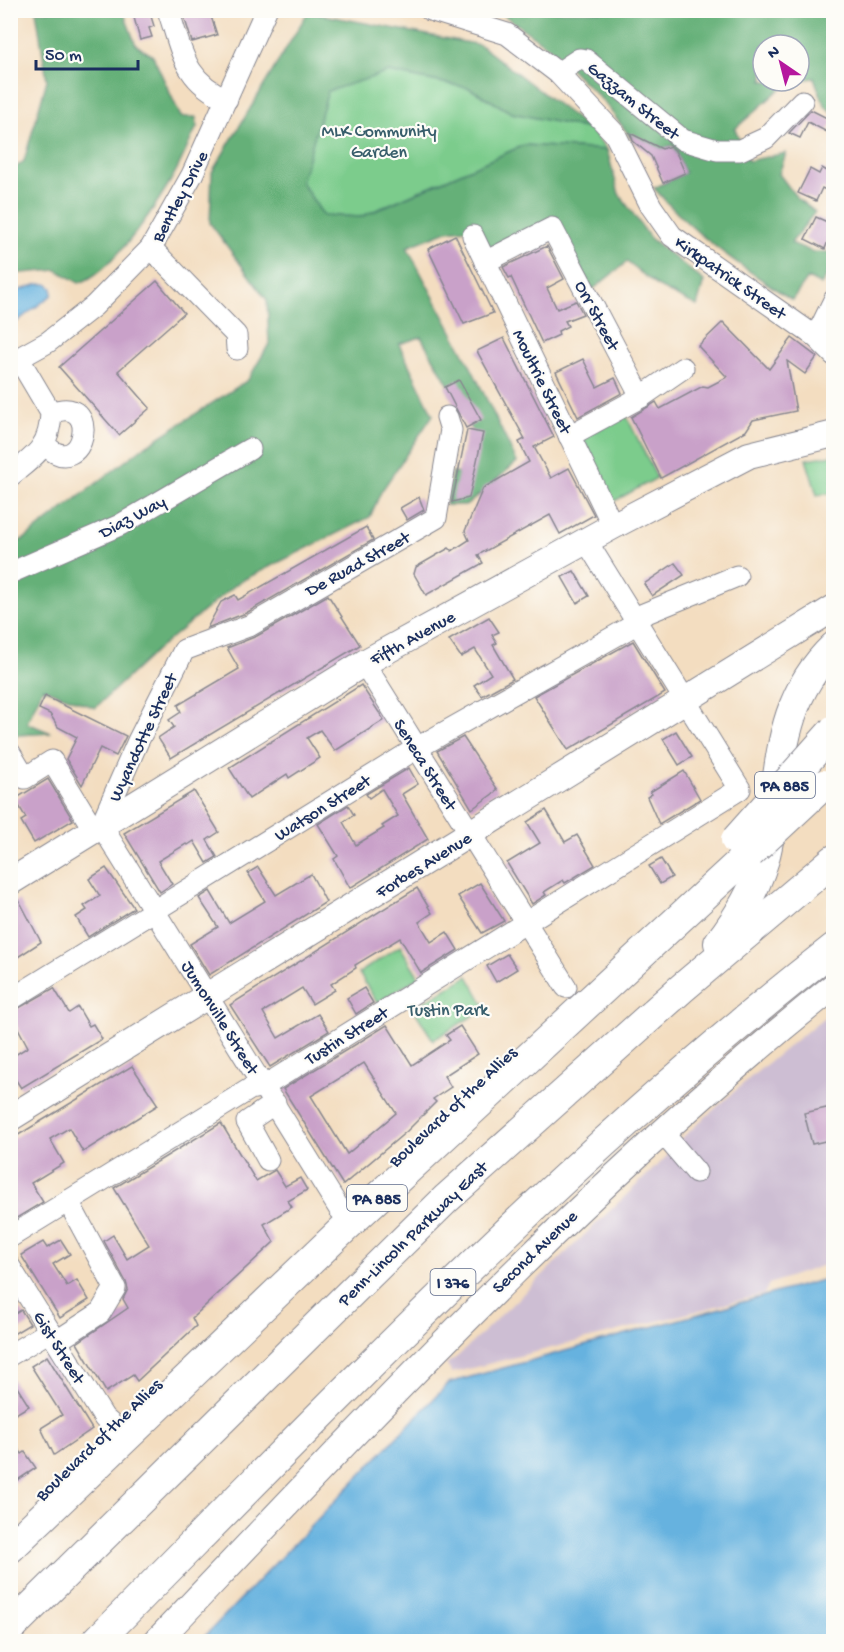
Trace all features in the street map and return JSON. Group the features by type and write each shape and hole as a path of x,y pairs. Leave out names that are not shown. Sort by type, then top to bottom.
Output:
{"highway":[{"path":"681,989 731,927 754,887 767,843 782,744 789,717 807,678 834,646"},
{"name":"Boulevard of the Allies","path":"10,1548 743,846 834,730"},
{"path":"743,846 834,750"},
{"name":"Boulevard of the Allies","path":"10,1524 340,1210 743,846 830,779"},
{"name":"Penn-Lincoln Parkway East","path":"10,1628 446,1199 681,989 834,860"},
{"name":"I 376","path":"96,1641 424,1311 531,1208 691,1066 834,948"}],"main road":[{"name":"Fifth Avenue","path":"10,882 364,663 588,542 613,526 749,455 834,434"},
{"name":"Forbes Avenue","path":"10,1118 833,609"},
{"name":"Second Avenue","path":"156,1641 432,1352 552,1233 662,1132 834,986"}],"street":[{"path":"168,10 189,71 201,85 227,99"},
{"name":"Bentley Drive","path":"15,361 48,342 94,306 152,248 192,175 266,10"},
{"name":"Kirkpatrick Street","path":"430,10 507,34 558,73 615,134 651,206 672,236 825,326 834,355"},
{"name":"Gazzam Street","path":"558,73 579,59 586,60 683,140 717,150 740,150 766,138 802,101"},
{"name":"Orr Street","path":"485,262 552,228 641,397"},
{"name":"Moultrie Street","path":"473,236 613,526"},
{"path":"152,248 236,335 237,349"},
{"path":"825,326 834,300"},
{"path":"10,476 45,445 49,435 51,413 15,361"},
{"path":"569,436 641,397 683,368"},
{"path":"45,445 50,450 65,454 78,448 85,435 82,421 72,412 58,410 51,413"},
{"name":"De Ruad Street","path":"184,650 251,625 436,518 452,430 447,417"},
{"name":"Diaz Way","path":"10,573 120,525 250,449"},
{"path":"588,542 685,700"},
{"name":"Watson Street","path":"10,1000 417,748 636,621 737,576"},
{"name":"Wyandotte Street","path":"97,828 184,650"},
{"name":"Seneca Street","path":"364,663 566,987"},
{"name":"Tustin Street","path":"10,1237 250,1089 269,1094 526,924 740,789 685,700"},
{"name":"Jumonville Street","path":"10,753 25,778 52,760 154,910 340,1210"},
{"path":"268,1160 247,1122 269,1094"},
{"path":"662,1132 696,1172"},
{"path":"10,1355 100,1313 115,1288 68,1201"},
{"name":"Gist Street","path":"10,1267 104,1418 112,1425"}],"shaded area":[{"path":"833,1010 833,1262 769,1284 764,1294 452,1373 446,1364 457,1357 667,1156 667,1151 752,1076"}],"green space":[{"path":"36,11 123,11 136,45 153,56 181,117 196,117 197,127 180,164 151,211 117,255 91,277 79,283 57,270 11,274 11,171 24,161 47,80"},
{"path":"498,11 833,11 833,113 825,106 814,78 811,78 811,33 751,33 751,93 776,93 735,129 748,161 786,153 779,174 797,198 815,212 791,243 813,252 833,252 833,265 821,285 808,278 792,300 737,262 685,221 654,188 685,173 673,145 662,149 643,139 635,143 604,102 551,49"},
{"path":"308,12 480,45 590,129 512,113 469,88 389,72 328,91 301,182 323,215 361,217 524,145 607,150 619,194 650,238 704,281 697,306 659,287 627,262 592,290 555,218 491,251 476,228 447,231 407,247 472,369 517,462 467,505 446,505 452,473 469,474 476,439 461,406 421,337 399,344 433,415 381,492 370,517 239,582 159,648 95,708 43,688 27,723 51,733 18,735 11,740 10,545 24,539 141,449 248,380 269,344 267,300 210,223 212,172"},
{"name":"MLK Community Garden","path":"388,72 469,88 512,113 590,129 607,150 524,145 360,217 323,215 301,182 327,91"},
{"path":"626,415 657,478 613,502 582,437"},
{"path":"833,455 833,493 817,495 806,459"},
{"path":"400,946 419,977 377,1003 359,973"},
{"name":"Tustin Park","path":"468,976 486,1008 433,1040 413,1008"}],"water":[{"path":"38,284 47,284 52,288 52,295 11,326 11,293"},
{"path":"833,1277 833,1641 200,1641 449,1383"}],"building":[{"path":"132,10 149,10 154,26 149,28 152,37 140,40"},
{"path":"182,10 209,10 217,35 192,42"},
{"path":"811,110 833,121 827,132 808,122 800,138 789,133"},
{"path":"630,133 662,149 670,146 675,150 685,173 663,183 651,156 633,141"},
{"path":"822,168 834,175 834,194 822,188 816,201 798,193 810,169 819,174"},
{"path":"816,217 834,225 825,249 805,239"},
{"path":"455,235 493,313 464,324 428,249"},
{"path":"547,246 564,279 547,288 557,309 576,301 583,314 565,321 568,326 558,331 559,335 542,343 511,277 509,278 503,267"},
{"path":"157,281 184,313 118,371 150,408 119,435 59,367"},
{"path":"723,322 769,369 792,338 817,357 805,374 787,361 796,411 753,420 746,431 661,478 631,417 656,402 660,409 703,386 708,387 727,377 698,346"},
{"path":"504,338 554,437 534,447 551,478 569,468 594,515 560,534 550,515 478,555 483,563 426,595 414,574 416,567 449,548 452,551 469,540 465,531 483,488 529,462 519,442 525,439 477,351"},
{"path":"583,359 597,387 615,378 622,393 578,417 556,372"},
{"path":"459,380 481,420 466,428 445,387"},
{"path":"467,430 483,433 469,498 452,502"},
{"path":"419,497 424,510 407,520 400,508"},
{"path":"366,527 373,540 246,613 207,628 221,602 235,595 238,600"},
{"path":"675,563 684,575 652,596 644,584"},
{"path":"574,571 589,596 577,603 562,577"},
{"path":"328,595 360,645 171,758 158,738 174,727 169,720 181,712 178,705 239,669 227,648 257,636"},
{"path":"489,617 499,632 492,635 497,643 493,645 513,679 482,696 474,685 491,674 475,649 461,657 449,640"},
{"path":"633,641 665,693 568,750 534,696"},
{"path":"361,685 384,720 335,751 320,730 307,738 320,758 289,778 287,774 249,799 229,768"},
{"path":"45,696 126,736 116,756 100,748 82,785 66,759 77,737 58,727 50,714 39,709"},
{"path":"676,731 692,757 679,765 663,739"},
{"path":"463,737 498,790 472,809 437,751"},
{"path":"409,768 418,784 402,794 428,839 350,888 334,859 338,856 318,824 348,805 354,815 343,822 356,845 384,828 382,826 398,816 382,789 369,798 366,794"},
{"path":"684,771 700,799 659,824 647,797 652,794 650,792"},
{"path":"48,779 73,820 34,843 21,821 26,818 15,799"},
{"path":"194,791 219,832 207,840 217,857 207,863 194,841 158,861 172,884 160,892 124,833"},
{"path":"546,810 565,842 577,835 595,865 565,883 563,880 544,892 546,895 532,904 507,863 540,843 527,822"},
{"path":"661,859 672,877 660,884 649,866"},
{"path":"258,867 276,895 311,874 326,902 209,975 190,944 218,927 199,898 210,891 229,923 265,901 248,873"},
{"path":"106,868 134,908 88,937 76,917 87,910 84,906 100,896 89,879"},
{"path":"480,883 504,921 482,933 458,896"},
{"path":"417,888 432,913 419,922 431,942 447,932 458,950 421,973 400,938 355,965 356,968 331,984 335,990 312,1004 302,988 263,1012 278,1038 318,1014 329,1031 270,1067 230,1005"},
{"path":"19,900 41,942 10,962 10,906"},
{"path":"507,954 517,969 496,982 487,966"},
{"path":"54,988 69,1013 78,1007 89,1026 93,1024 102,1039 21,1088 10,1071 10,1058 28,1047 10,1013"},
{"path":"364,988 373,1003 356,1014 347,998"},
{"path":"387,1025 412,1065 450,1040 446,1035 460,1026 478,1054 444,1076 451,1087 433,1099 436,1102 407,1131 343,1185 283,1089","holes":["364,1063 396,1113 347,1154 311,1096"]},
{"path":"132,1066 158,1105 83,1152 69,1128 50,1139 64,1163 31,1183 43,1202 10,1222 10,1140"},
{"path":"831,1107 834,1139 812,1144 804,1113"},
{"path":"221,1123 256,1181 275,1170 285,1186 300,1178 307,1190 288,1201 292,1207 264,1224 274,1242 192,1318 196,1326 137,1381 133,1375 106,1392 77,1343 128,1308 123,1299 128,1289 126,1282 104,1241 113,1235 127,1259 149,1245 114,1188"},
{"path":"61,1240 70,1254 53,1264 67,1286 77,1280 89,1300 60,1318 21,1255 43,1242 47,1248"},
{"path":"21,1310 30,1324 10,1336 10,1317"},
{"path":"47,1356 92,1429 54,1455 41,1428 62,1415 31,1366"},
{"path":"10,1376 29,1406 14,1415 10,1409"},
{"path":"18,1448 22,1454 25,1452 36,1468 10,1485 10,1453"}]}
